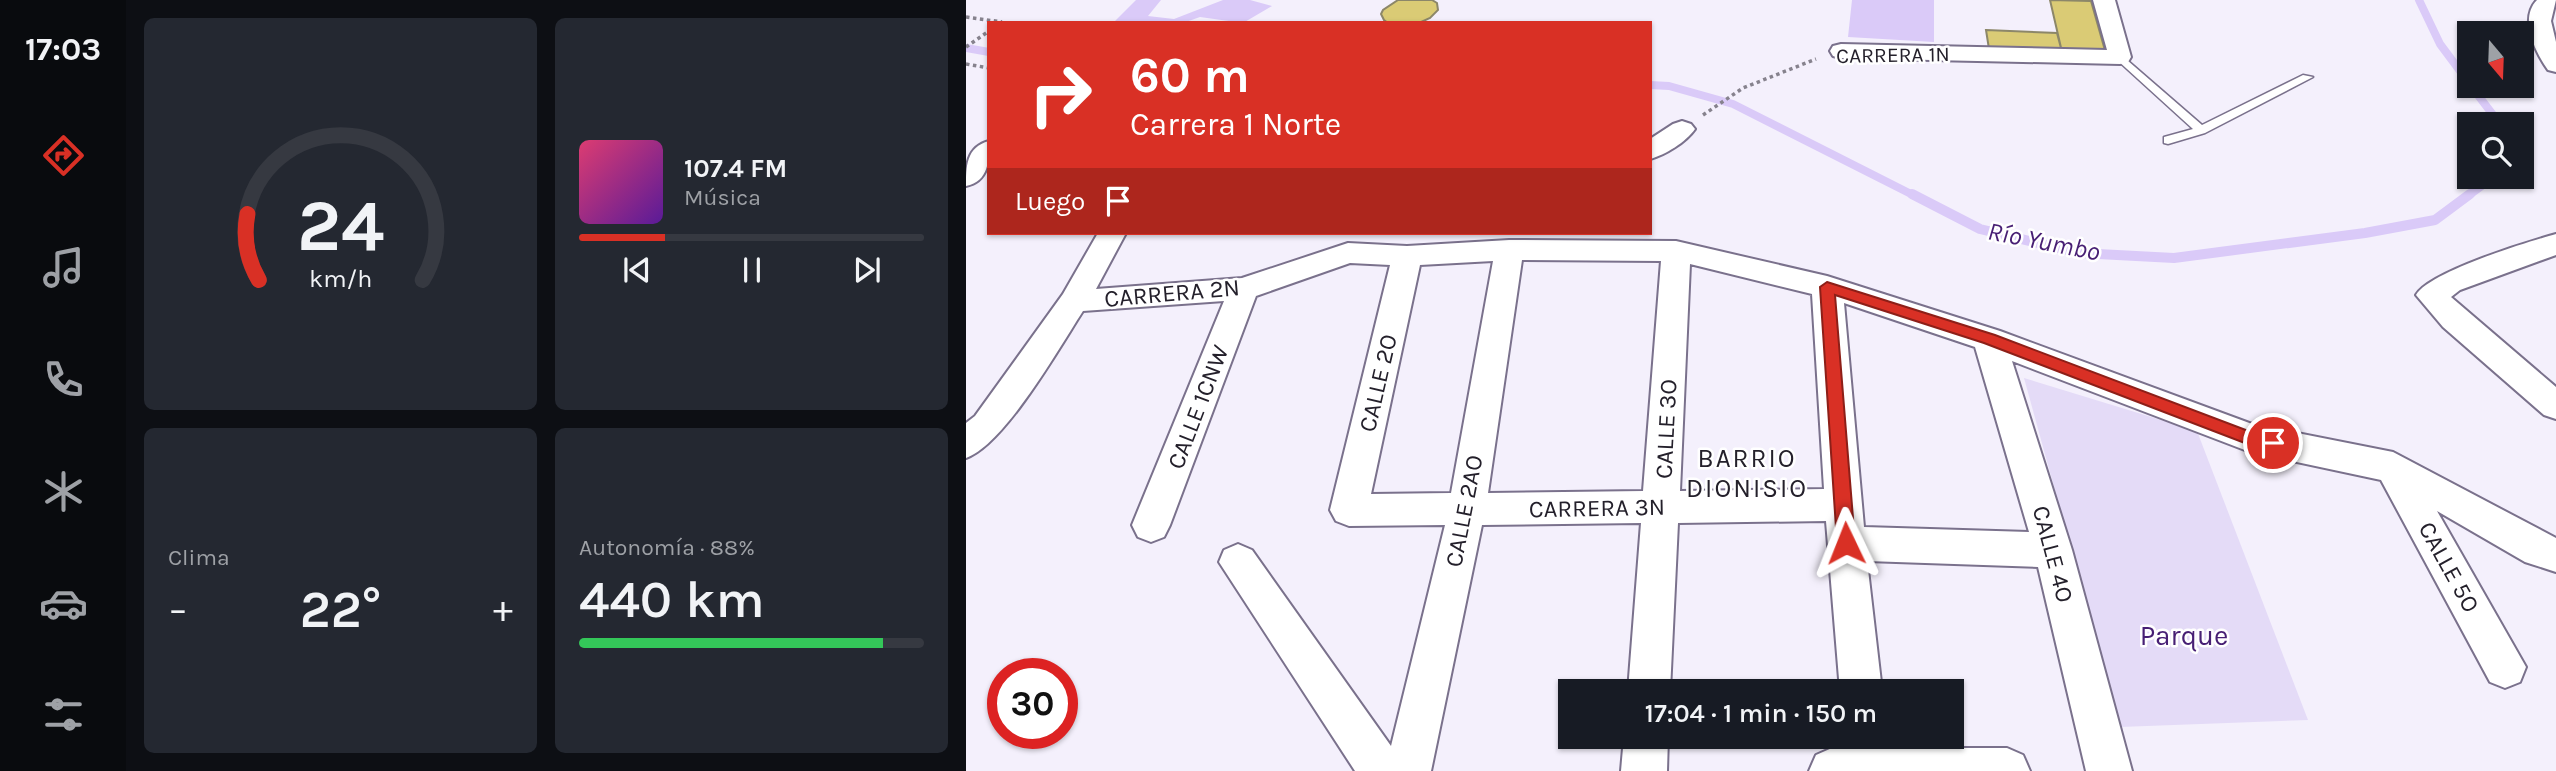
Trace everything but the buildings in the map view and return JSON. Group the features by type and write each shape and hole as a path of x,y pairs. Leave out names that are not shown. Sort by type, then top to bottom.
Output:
{"street":[{"path":"2104,0 2120,57"},
{"path":"2549,3 2538,19 2540,34 2556,65"},
{"name":"CARRERA 1N","path":"1842,51 2120,57"},
{"path":"1652,149 1682,129"},
{"path":"966,145 987,142"},
{"path":"966,178 987,152"},
{"path":"976,435 1074,300 1111,235"},
{"path":"1353,243 1407,256 1509,250 1676,251 1827,287 1989,339 2250,438 2393,467 2539,550 2556,555"},
{"name":"CARRERA 2N","path":"1074,300 1244,289 1353,243"},
{"name":"CALLE 2AO","path":"1408,771 1467,510 1509,250"},
{"name":"CALLE 3O","path":"1650,679 1676,251"},
{"path":"2552,251 2449,282 2431,295 2454,319 2556,406"},
{"name":"CALLE 2O","path":"1349,510 1407,256"},
{"path":"1827,287 1846,543 1860,679"},
{"name":"CALLE 1CNW","path":"1152,525 1244,289"},
{"name":"CALLE 4O","path":"1989,339 2053,550 2109,771"},
{"name":"CALLE 5O","path":"2393,467 2505,667"},
{"name":"CARRERA 3N","path":"1349,510 1845,505"},
{"path":"1846,543 2053,550"},
{"path":"1238,562 1382,771"},
{"path":"1643,771 1645,749"},
{"path":"1855,759 2007,771"}],"lane":[{"path":"2120,57 2201,130"},
{"path":"2168,140 2201,130 2307,77"}],"path":[{"path":"966,17 995,21"},
{"path":"966,47 987,32"},
{"name":"CARRERA 1N","path":"1682,129 1742,88 1790,67 1842,51"},
{"path":"966,64 987,68"}],"green space":[{"name":"Parque","path":"2024,378 2197,431 2308,720 2120,727"}],"shaded area":[{"path":"1136,0 1161,0 1148,16 1174,19 1223,0 1250,0 1272,6 1246,21 1200,17 1189,21 1115,21"},
{"path":"1852,0 1934,0 1934,42 1848,37"}],"waterway":[{"name":"Río Yumbo","path":"2419,0 2440,44 2457,67"},
{"name":"Río Yumbo","path":"966,48 987,52"},
{"name":"Río Yumbo","path":"1652,85 1669,86 1733,104 1915,196"},
{"name":"Río Yumbo","path":"2480,98 2491,112"},
{"name":"Río Yumbo","path":"2468,196 2478,189"},
{"name":"Río Yumbo","path":"1912,194 1980,229 2079,253 2174,258 2365,233 2435,220 2470,194"}],"district":[{"name":"BARRIO DIONISIO","path":"1747,473"}],"route":[{"path":"1846,543 1827,287 1989,339 2250,438 2273,443"}]}
